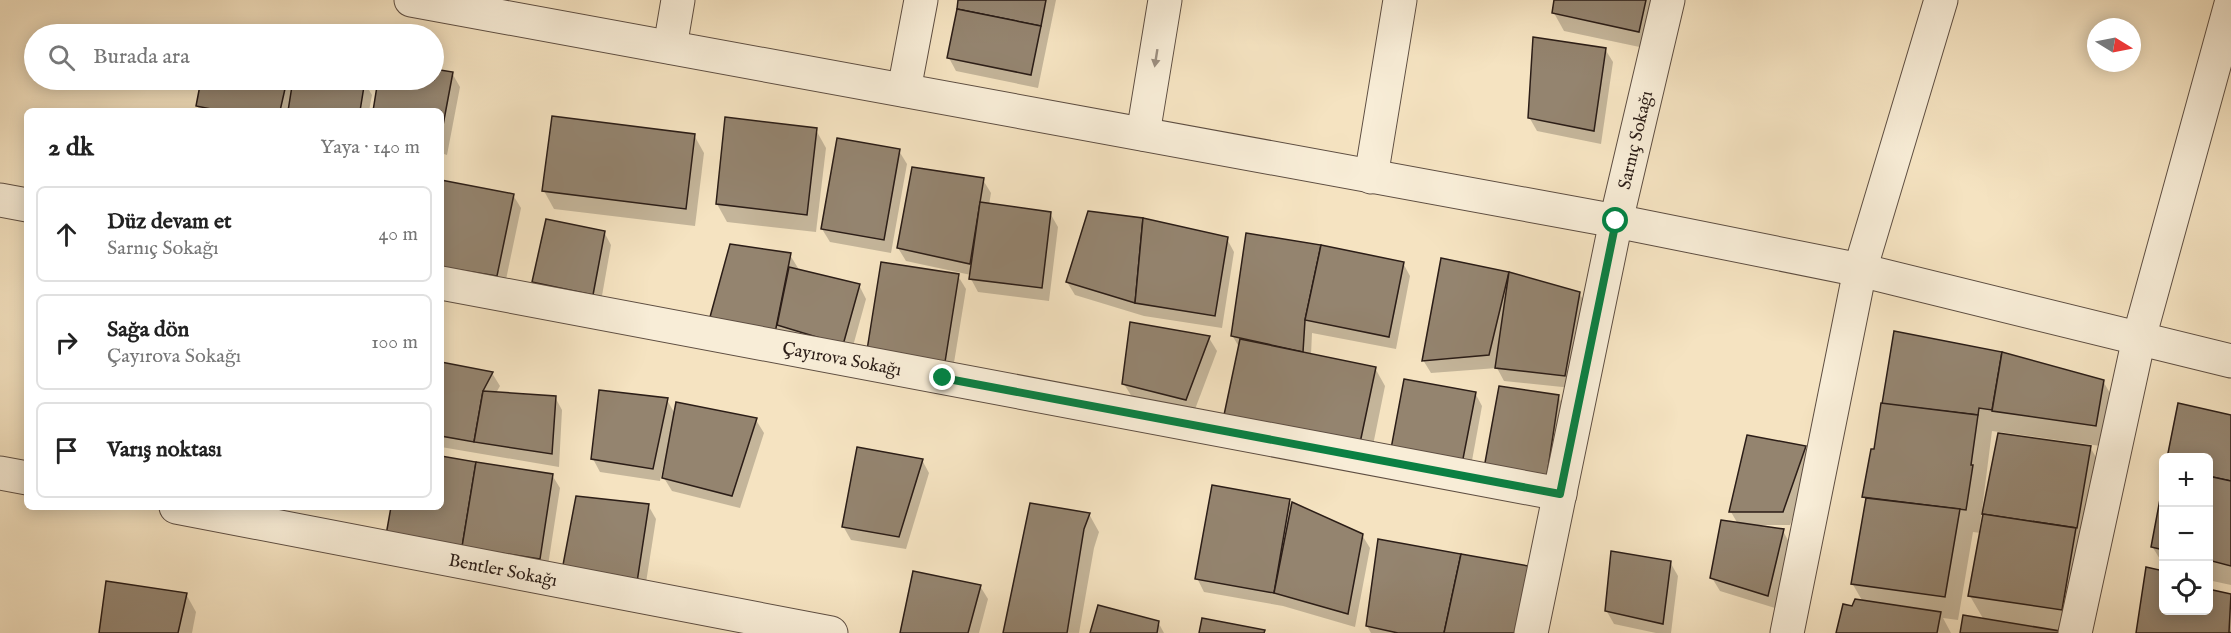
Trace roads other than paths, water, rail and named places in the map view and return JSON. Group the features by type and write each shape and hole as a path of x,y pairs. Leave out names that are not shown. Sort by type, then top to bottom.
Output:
{"street":[{"path":"670,47 678,0"},
{"path":"904,90 921,0"},
{"path":"1143,134 1165,0"},
{"path":"1371,177 1400,0"},
{"name":"Sarnıç Sokağı","path":"1531,633 1616,221 1668,0"},
{"path":"1787,633 1860,270 1941,0"},
{"path":"424,1 1616,221 1860,270 2231,361"},
{"path":"2075,633 2139,338 2231,4"},
{"path":"0,200 24,204"},
{"name":"Çayırova Sokağı","path":"444,284 1560,494"},
{"path":"0,473 24,477"},
{"name":"Bentler Sokağı","path":"192,510 831,633"}]}
